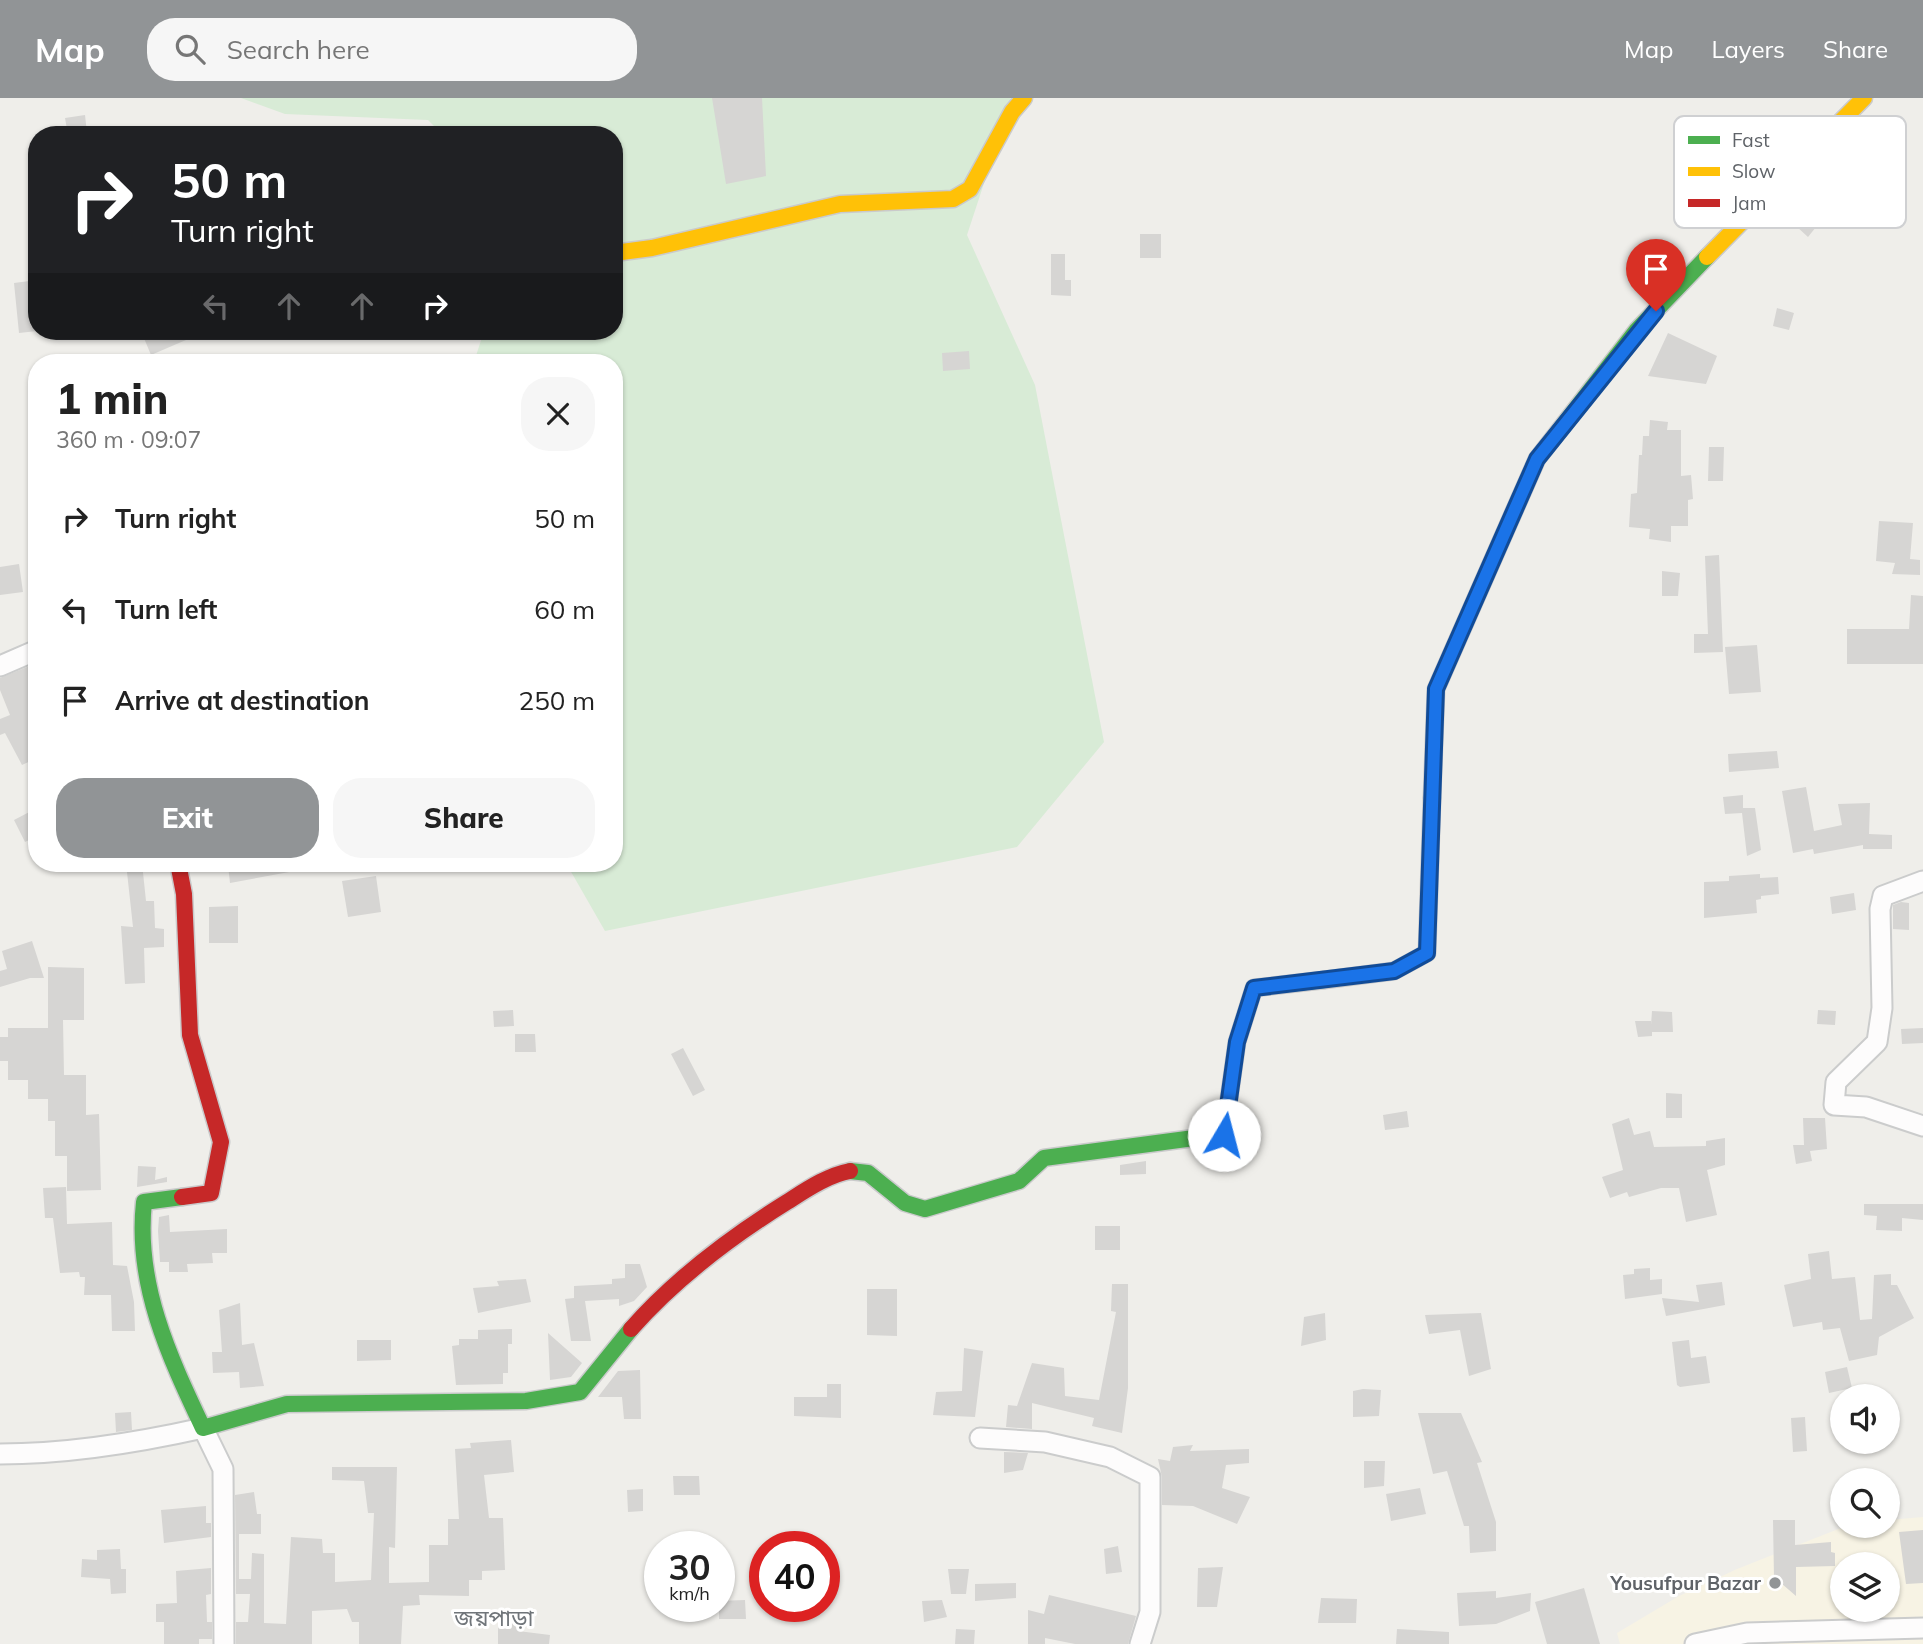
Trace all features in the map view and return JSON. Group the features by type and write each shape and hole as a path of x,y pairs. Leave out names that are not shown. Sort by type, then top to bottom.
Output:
{"street":[{"path":"623,252 652,248 840,204 953,199 971,189 1012,112 1024,98"},
{"path":"1846,116 1864,98"},
{"path":"0,1454 38,1454 127,1445 203,1428 287,1404 526,1401 580,1392 632,1329 686,1273 748,1228 840,1173 858,1170 877,1180 910,1208 925,1209 1019,1181 1044,1158 1224,1135 1237,1042 1254,988 1394,971 1427,953 1436,689 1537,459 1637,330 1735,228"},
{"path":"0,666 28,654"},
{"path":"180,872 184,894 190,1035 222,1142 211,1193 144,1202 139,1225 152,1304 170,1359 223,1469 224,1644"},
{"path":"1923,881 1883,896 1880,909 1882,1008 1877,1042 1836,1082 1834,1105 1867,1107 1923,1126"},
{"path":"980,1437 1045,1442 1097,1454 1150,1477 1150,1612 1140,1644"},
{"path":"1695,1644 1747,1633 1923,1628"}],"shaded area":[{"name":"Yousufpur Bazar","path":"1923,1517 1923,1644 1620,1644 1617,1633 1679,1596 1737,1569 1830,1532 1830,1538 1900,1538 1900,1519"}],"green space":[{"path":"241,98 1012,98 967,235 1035,385 1104,742 1017,847 605,931 571,872 623,872 623,354 477,354 481,340 623,340 623,126 434,126 428,120 285,114"}],"building":[{"path":"712,98 762,98 766,176 726,184"},
{"path":"85,115 86,126 66,126 65,118"},
{"path":"1798,228 1815,228 1808,237"},
{"path":"1140,234 1161,234 1161,258 1140,258"},
{"path":"1051,254 1065,254 1065,280 1071,280 1071,296 1051,295"},
{"path":"28,281 28,332 19,333 14,283"},
{"path":"1777,308 1794,313 1789,330 1773,326"},
{"path":"1668,333 1717,356 1706,384 1648,376"},
{"path":"145,340 186,340 153,354 151,354"},
{"path":"969,351 970,369 943,371 942,353"},
{"path":"1650,420 1668,422 1667,430 1681,430 1681,476 1691,475 1693,499 1688,500 1688,526 1671,526 1671,542 1649,539 1650,529 1629,527 1631,494 1637,493 1639,455 1642,455 1643,436 1649,436"},
{"path":"1709,447 1724,447 1723,481 1708,481"},
{"path":"1879,521 1913,523 1910,559 1920,560 1920,575 1892,574 1895,563 1876,561"},
{"path":"1719,555 1723,652 1694,653 1694,634 1708,634 1705,556"},
{"path":"19,564 23,592 0,595 0,567"},
{"path":"1662,571 1680,573 1678,596 1662,596"},
{"path":"1911,595 1923,596 1923,664 1847,664 1847,629 1909,629"},
{"path":"1757,645 1761,692 1729,694 1725,647"},
{"path":"28,667 28,762 22,765 5,733 0,735 0,719 10,715 0,690 0,678"},
{"path":"1777,751 1779,768 1729,772 1728,754"},
{"path":"1806,787 1814,831 1842,825 1838,804 1870,803 1869,834 1892,835 1892,849 1863,849 1863,845 1814,854 1813,849 1793,853 1782,791"},
{"path":"1743,795 1743,808 1755,808 1761,850 1747,856 1742,813 1725,814 1723,797"},
{"path":"28,813 28,840 25,842 14,820"},
{"path":"127,872 143,872 146,901 154,901 155,928 164,929 164,947 144,948 145,983 125,984 121,926 133,927"},
{"path":"229,872 289,872 230,883"},
{"path":"1760,874 1760,878 1778,877 1779,894 1761,896 1761,899 1756,900 1757,913 1704,918 1704,882 1729,881 1729,876"},
{"path":"376,876 381,912 348,917 342,881"},
{"path":"1854,893 1856,910 1832,914 1830,897"},
{"path":"1909,903 1909,930 1893,929 1893,905"},
{"path":"238,906 238,943 209,943 209,907"},
{"path":"32,941 44,978 30,978 0,987 0,971 7,969 2,951"},
{"path":"48,967 84,968 84,1020 63,1020 64,1075 86,1075 86,1115 99,1114 101,1190 67,1191 67,1156 55,1156 55,1121 48,1121 48,1099 28,1099 28,1080 8,1080 8,1061 0,1061 0,1037 8,1037 8,1028 48,1028"},
{"path":"513,1010 514,1026 494,1027 493,1011"},
{"path":"1818,1010 1836,1011 1835,1025 1817,1024"},
{"path":"1652,1011 1672,1012 1673,1032 1652,1032 1652,1036 1638,1037 1635,1021 1651,1021 1651,1025"},
{"path":"1923,1028 1923,1043 1902,1044 1901,1029"},
{"path":"515,1034 535,1034 536,1052 515,1052"},
{"path":"683,1048 705,1090 693,1096 671,1054"},
{"path":"1666,1093 1682,1094 1682,1118 1666,1118"},
{"path":"1407,1111 1409,1127 1385,1130 1383,1115"},
{"path":"1629,1118 1634,1135 1650,1131 1654,1147 1706,1146 1706,1141 1725,1138 1725,1165 1707,1170 1717,1215 1686,1222 1679,1188 1661,1188 1629,1197 1627,1192 1610,1198 1602,1177 1623,1170 1612,1124"},
{"path":"1803,1118 1825,1118 1827,1149 1810,1151 1812,1161 1796,1164 1793,1145 1804,1145"},
{"path":"1146,1161 1146,1174 1120,1175 1120,1165"},
{"path":"138,1166 156,1167 155,1180 167,1177 167,1182 137,1187"},
{"path":"66,1187 67,1224 112,1222 113,1265 127,1266 134,1302 135,1331 112,1331 111,1295 84,1295 85,1277 80,1277 79,1272 60,1273 53,1218 45,1218 43,1188"},
{"path":"1864,1204 1923,1204 1923,1220 1902,1218 1902,1231 1876,1230 1877,1216 1864,1215"},
{"path":"169,1215 170,1232 227,1229 227,1253 212,1253 213,1263 187,1264 188,1272 169,1272 169,1262 160,1262 158,1231 159,1217"},
{"path":"1095,1226 1120,1226 1120,1250 1095,1250"},
{"path":"1829,1251 1832,1279 1855,1277 1860,1320 1872,1319 1874,1275 1891,1274 1891,1285 1897,1285 1914,1318 1879,1337 1877,1355 1849,1361 1840,1328 1823,1330 1822,1322 1793,1327 1784,1285 1811,1279 1808,1254"},
{"path":"625,1264 640,1264 647,1287 634,1301 619,1306 619,1299 585,1301 591,1341 571,1341 565,1299 574,1298 574,1286 612,1284 612,1279 625,1278"},
{"path":"1650,1268 1650,1280 1662,1279 1662,1294 1625,1299 1623,1275 1634,1274 1634,1269"},
{"path":"526,1279 531,1302 478,1313 473,1288 499,1286 497,1281"},
{"path":"1722,1282 1725,1305 1666,1316 1662,1298 1699,1302 1696,1285"},
{"path":"1112,1284 1128,1284 1128,1388 1122,1433 1092,1426 1094,1418 1032,1403 1032,1429 1006,1427 1008,1405 1017,1406 1032,1363 1064,1368 1065,1396 1099,1400 1116,1312 1111,1311"},
{"path":"867,1289 897,1289 897,1336 867,1335"},
{"path":"240,1303 242,1345 254,1343 264,1386 240,1388 239,1372 213,1373 212,1352 222,1352 219,1310"},
{"path":"1325,1313 1326,1340 1301,1346 1304,1317"},
{"path":"1481,1313 1491,1369 1469,1376 1460,1330 1429,1334 1425,1315"},
{"path":"512,1329 512,1344 508,1344 508,1373 503,1373 503,1384 456,1385 452,1346 459,1345 459,1339 478,1339 478,1330"},
{"path":"548,1333 582,1363 571,1377 550,1380"},
{"path":"357,1340 391,1340 391,1360 357,1361"},
{"path":"1689,1340 1691,1358 1706,1356 1710,1383 1680,1387 1677,1385 1672,1342"},
{"path":"964,1348 983,1351 975,1417 933,1415 936,1392 962,1391"},
{"path":"1847,1367 1851,1384 1830,1384 1829,1393 1825,1372"},
{"path":"640,1370 641,1419 624,1419 622,1397 598,1397 618,1371"},
{"path":"827,1384 841,1384 841,1418 794,1416 794,1397 827,1397"},
{"path":"1381,1390 1379,1416 1353,1417 1353,1391"},
{"path":"131,1412 132,1430 116,1432 115,1413"},
{"path":"1418,1413 1461,1413 1482,1462 1477,1463 1496,1522 1496,1551 1470,1553 1469,1526 1464,1526 1447,1471 1433,1474"},
{"path":"1805,1417 1807,1451 1793,1452 1791,1418"},
{"path":"511,1440 514,1472 484,1475 489,1518 503,1518 505,1570 482,1571 482,1580 469,1580 469,1596 419,1595 420,1605 403,1606 401,1644 359,1644 359,1622 352,1622 347,1609 312,1611 312,1644 236,1644 236,1622 248,1622 250,1594 236,1594 235,1495 254,1492 257,1514 261,1514 261,1534 239,1534 239,1579 251,1579 252,1553 264,1554 264,1623 286,1624 291,1537 322,1539 323,1553 335,1553 335,1582 371,1580 374,1513 368,1513 364,1481 332,1480 332,1467 397,1467 395,1548 389,1547 389,1583 429,1582 429,1545 448,1545 448,1519 459,1519 455,1449 471,1448 470,1443"},
{"path":"1193,1445 1190,1451 1249,1449 1249,1463 1226,1465 1222,1488 1250,1497 1237,1524 1193,1506 1162,1505 1162,1477 1158,1459 1170,1461 1173,1447"},
{"path":"1004,1452 1028,1453 1023,1470 1004,1473"},
{"path":"1364,1461 1385,1461 1384,1486 1364,1488"},
{"path":"673,1476 699,1476 700,1495 674,1495"},
{"path":"1420,1488 1426,1514 1391,1521 1386,1494"},
{"path":"643,1489 643,1511 628,1512 627,1490"},
{"path":"206,1506 206,1523 211,1523 211,1537 164,1543 161,1510"},
{"path":"1773,1520 1795,1520 1795,1545 1831,1542 1830,1566 1796,1567 1796,1596 1774,1577"},
{"path":"1923,1530 1923,1583 1906,1584 1900,1532"},
{"path":"1118,1546 1122,1572 1106,1574 1104,1549"},
{"path":"120,1549 121,1569 126,1569 126,1593 111,1594 110,1579 81,1577 82,1559 97,1560 97,1550"},
{"path":"1223,1567 1217,1607 1197,1607 1198,1568"},
{"path":"211,1568 211,1594 206,1595 207,1622 212,1622 212,1639 199,1639 199,1644 164,1644 164,1622 156,1622 156,1604 177,1603 176,1571"},
{"path":"948,1569 969,1569 966,1594 951,1594"},
{"path":"1016,1583 1016,1598 975,1601 975,1584"},
{"path":"1584,1588 1600,1644 1547,1644 1535,1602"},
{"path":"1496,1591 1496,1598 1531,1593 1530,1611 1496,1624 1459,1626 1457,1593"},
{"path":"1049,1595 1136,1616 1128,1644 1075,1644 1045,1638 1045,1644 1028,1644 1028,1610 1044,1614"},
{"path":"1321,1598 1357,1599 1356,1623 1318,1623"},
{"path":"735,1600 745,1600 746,1619 735,1619"},
{"path":"942,1600 947,1617 924,1622 922,1601"},
{"path":"498,1618 518,1618 518,1631 550,1635 549,1644 498,1644"},
{"path":"956,1629 975,1630 974,1644 955,1644"},
{"path":"1397,1629 1449,1632 1449,1644 1396,1644"}],"traffic: fast":[{"path":"1432,798 1436,689 1537,459 1637,330 1707,257"},
{"path":"850,1171 868,1173 905,1203 925,1209 1019,1181 1044,1158 1224,1134 1237,1042 1254,988 1324,980"},
{"path":"182,1197 144,1202 145,1262 157,1319 203,1428 287,1404 526,1401 580,1392 631,1329"}],"traffic: slow":[{"path":"623,252 652,248 840,204 953,199 970,189 1012,112 1024,98"},
{"path":"1846,116 1864,98"},
{"path":"1707,257 1736,228"},
{"path":"1324,980 1394,971 1427,953 1432,798"}],"traffic: jam":[{"path":"180,872 184,894 190,1035 221,1142 211,1193 182,1197"},
{"path":"631,1329 666,1293 724,1245 809,1188 850,1171"}],"place":[{"name":"Yousufpur Bazar","path":"1775,1583"}],"district":[{"name":"জয়পাড়া","path":"494,1617"}],"route":[{"path":"1224,1135 1237,1042 1254,988 1394,971 1427,953 1436,689 1537,459 1637,330 1656,311"}]}
